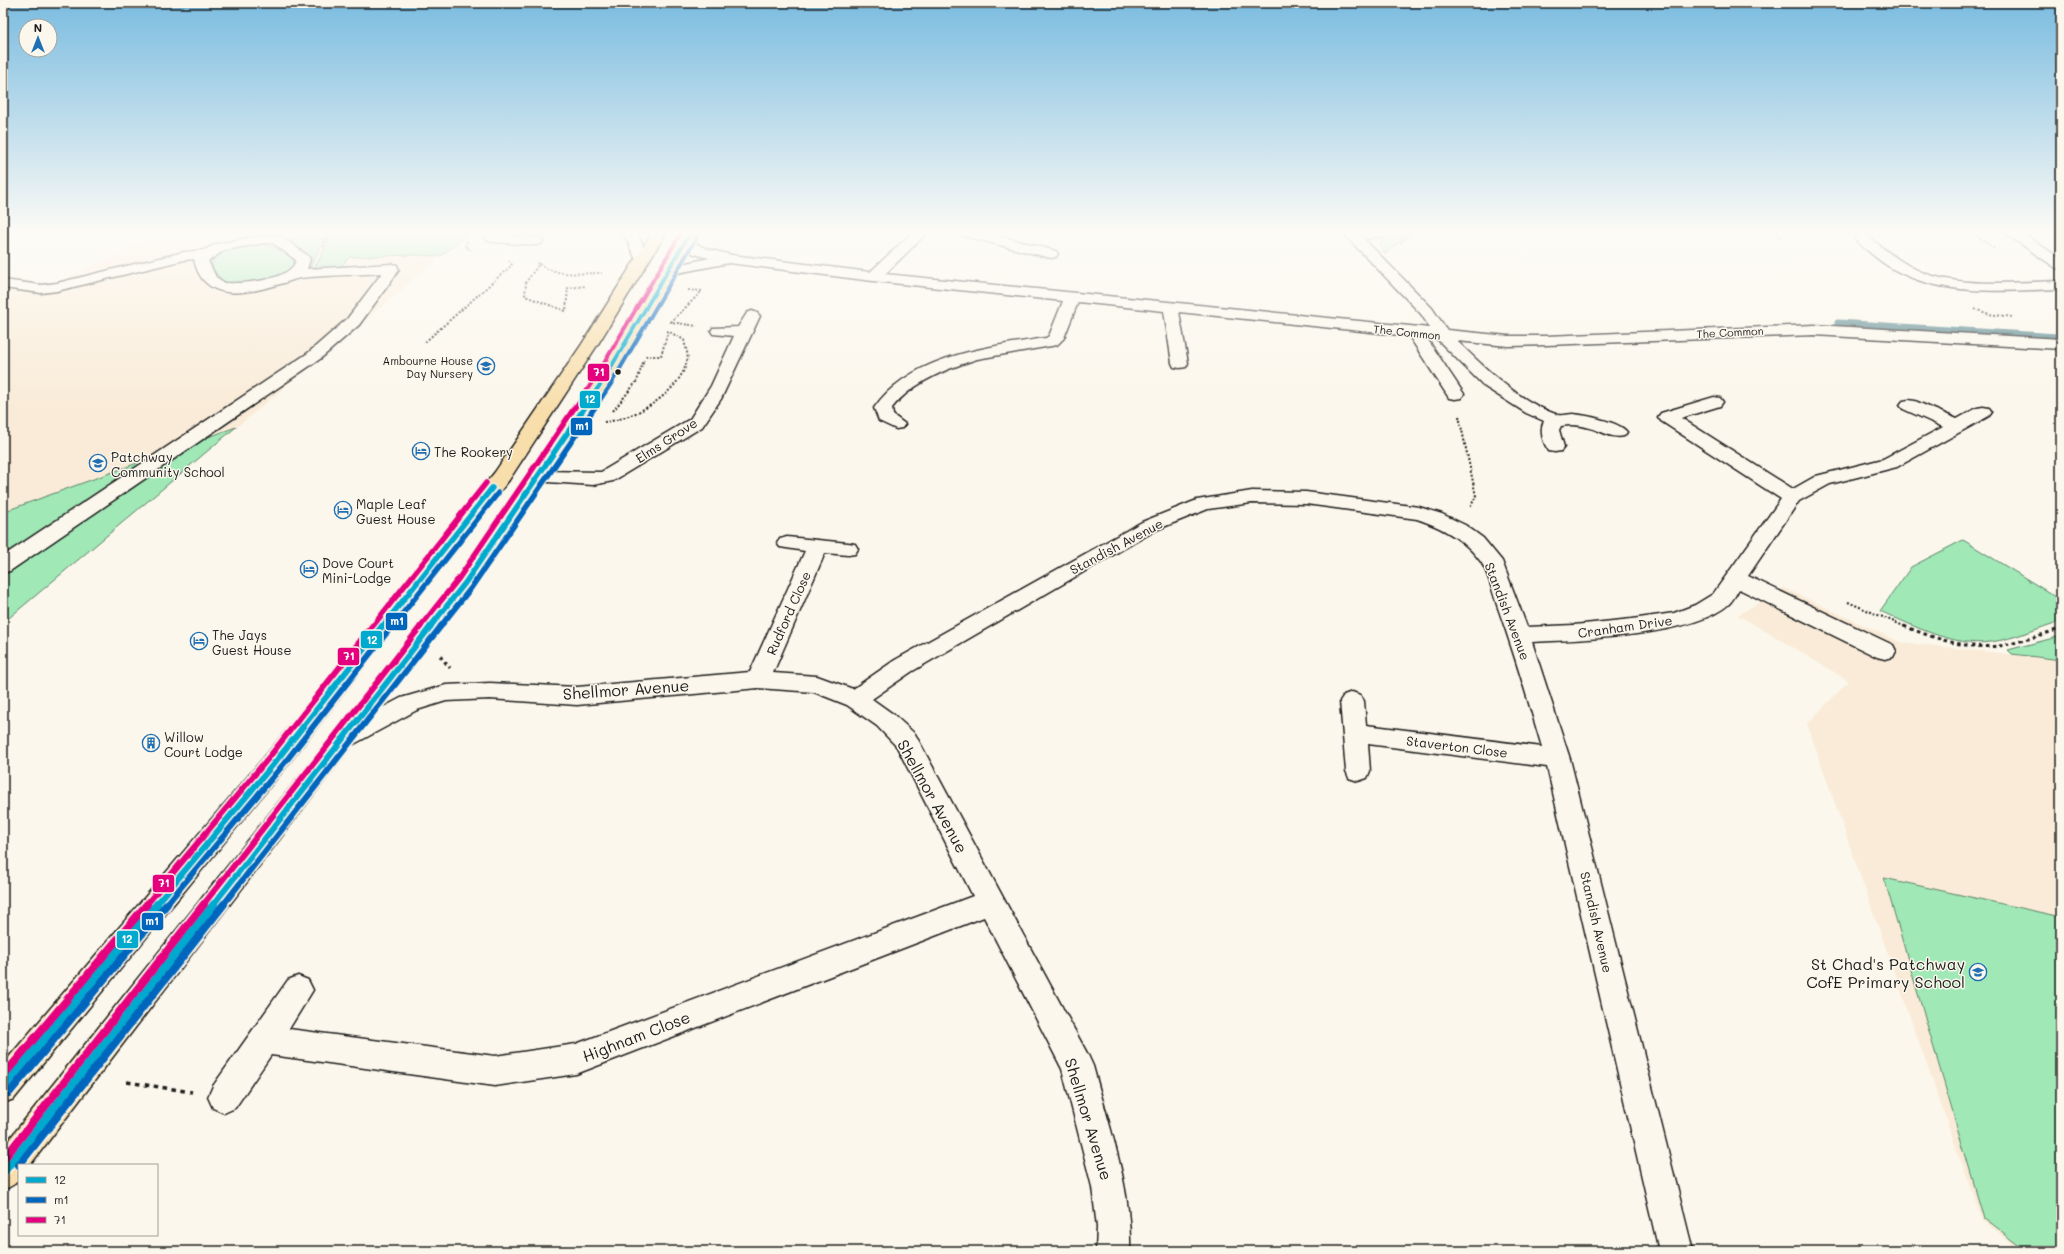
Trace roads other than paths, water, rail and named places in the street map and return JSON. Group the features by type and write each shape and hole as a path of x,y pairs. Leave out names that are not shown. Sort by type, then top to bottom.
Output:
{"main road":[{"path":"3,1088 276,761 502,476 590,344 622,292"},
{"path":"3,1173 346,738 465,583 539,477 619,355 655,292"}],"street":[{"path":"6,559 314,356 354,322 376,292"},
{"name":"The Common","path":"1011,292 1442,336 1508,341 1550,341 1773,330 1814,330 2061,344"},
{"path":"1409,292 1428,311 1442,336 1491,384 1532,409 1557,421"},
{"path":"896,424 884,417 883,408 894,394 924,375 959,359 975,354 1051,342 1056,338 1072,298"},
{"path":"1171,308 1180,363"},
{"name":"Elms Grove","path":"539,477 593,479 606,476 696,423 705,413 752,316"},
{"path":"719,331 743,332"},
{"path":"1415,333 1455,394"},
{"path":"1714,402 1668,417 1792,497"},
{"path":"1909,405 1957,426"},
{"name":"Cranham Drive","path":"1519,635 1574,633 1632,627 1677,620 1703,610 1721,599 1734,578 1792,497 1823,480 1890,464 1983,412"},
{"path":"1555,447 1550,430 1551,424 1557,421 1572,419 1594,423 1618,432"},
{"name":"Standish Avenue","path":"855,699 903,666 1149,526 1204,504 1252,497 1306,498 1419,513 1435,518 1458,529 1476,542 1492,561 1519,635 1558,759 1676,1251"},
{"path":"787,543 848,549"},
{"name":"Rudford Close","path":"758,680 818,546"},
{"path":"1734,578 1884,651"},
{"name":"Shellmor Avenue","path":"346,738 410,704 446,693 490,691 577,696 758,680 817,684 855,699 885,720 906,741 1077,1066 1109,1187 1114,1227 1113,1251"},
{"path":"1352,702 1356,733 1358,771"},
{"name":"Staverton Close","path":"1356,733 1558,759"},
{"name":"Highnam Close","path":"264,1040 495,1071 576,1059 990,902"},
{"path":"224,1097 298,990"}],"waterway":[{"path":"1838,323 2057,337"}],"place":[{"name":"Ambourne House Day Nursery","path":"486,366"},
{"name":"The Rookery","path":"421,451"},
{"name":"Patchway Community School","path":"98,463"},
{"name":"Maple Leaf Guest House","path":"343,510"},
{"name":"Dove Court Mini-Lodge","path":"309,569"},
{"name":"The Jays Guest House","path":"199,641"},
{"name":"Willow Court Lodge","path":"151,743"},
{"name":"St Chad's Patchway CofE Primary School","path":"1978,972"}]}
